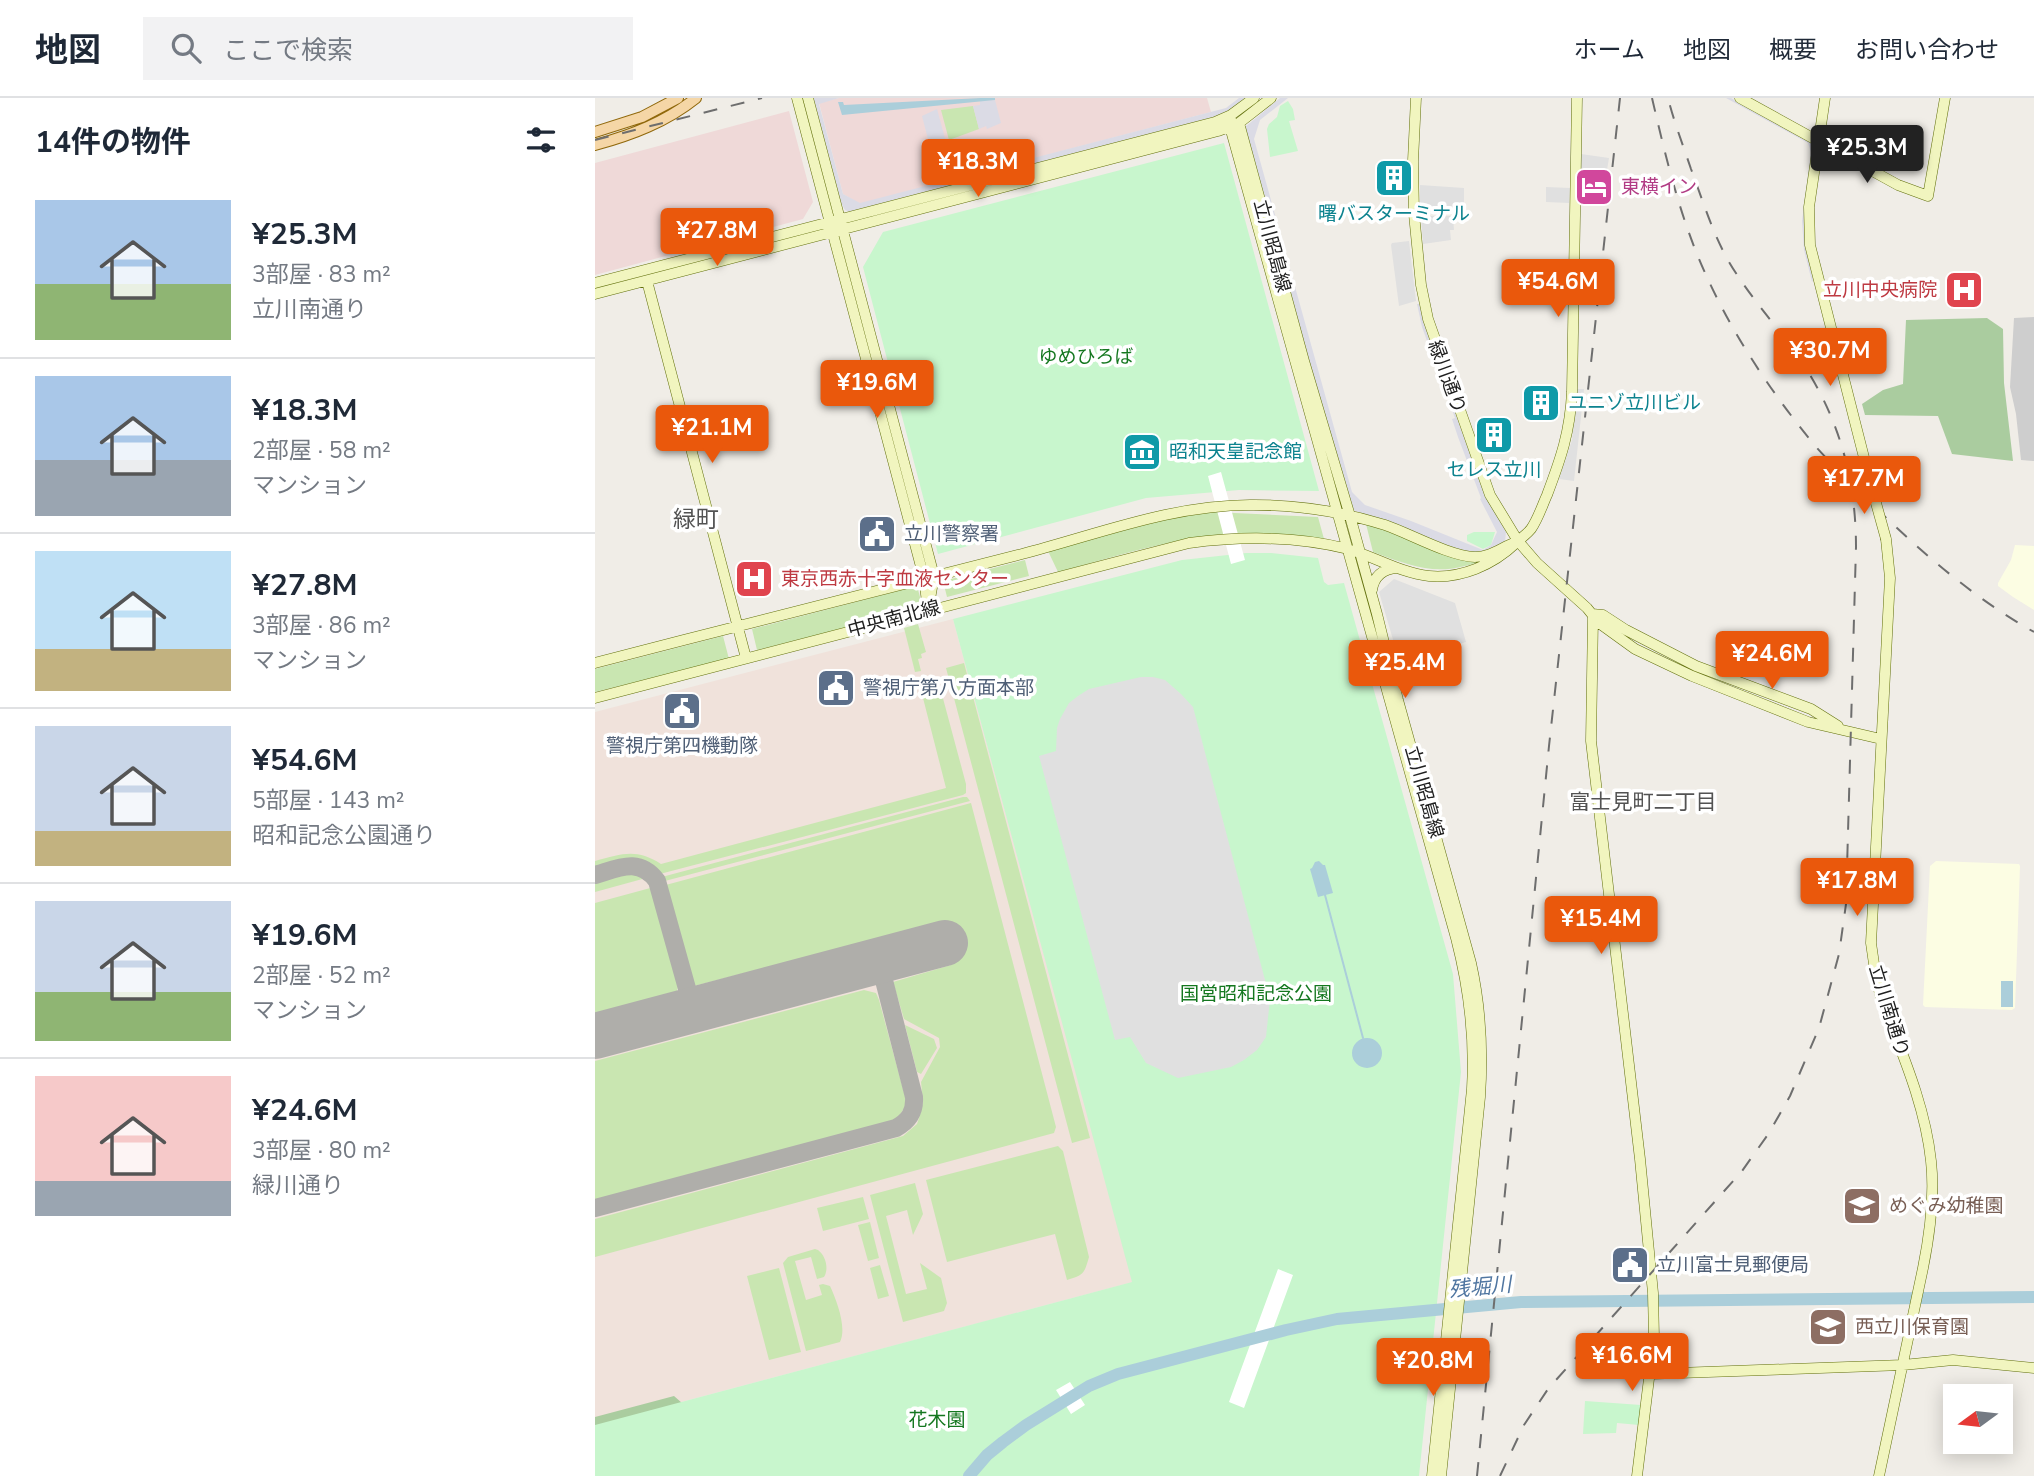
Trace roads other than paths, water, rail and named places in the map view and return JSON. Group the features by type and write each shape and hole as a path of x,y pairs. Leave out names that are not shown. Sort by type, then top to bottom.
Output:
{"main road":[{"path":"595,132 642,117 678,98"},
{"path":"595,145 654,125 696,98"},
{"path":"797,98 837,226"},
{"path":"808,98 837,226 929,577 928,610"},
{"path":"1233,122 1254,98"},
{"path":"595,294 1215,122 1233,122 1271,98"},
{"name":"緑川通り","path":"1416,98 1414,214 1426,310 1432,336 1490,495 1518,541 1599,623 1635,649 1692,676 1808,722 1881,738"},
{"path":"1518,541 1535,522 1564,452 1569,432 1577,98"},
{"path":"1740,98 1898,185 1928,195 1945,98"},
{"path":"1818,143 1825,98"},
{"name":"立川昭島線","path":"1233,122 1336,513 1461,956 1469,998 1473,1074 1456,1291"},
{"name":"立川昭島線","path":"1233,122 1350,516 1466,943 1479,1008 1482,1068 1432,1476"},
{"name":"立川南通り","path":"1818,143 1809,207 1810,244 1886,539 1890,578 1871,943 1881,998 1920,1106 1930,1154 1929,1236 1879,1476"},
{"path":"595,284 837,226"},
{"path":"647,281 747,658"},
{"name":"中央南北線","path":"595,663 1154,517 1199,508 1275,505 1336,513 1387,526 1466,556 1489,554 1518,541"},
{"name":"中央南北線","path":"595,698 1189,543 1244,537 1316,542 1428,576 1457,574 1482,566 1497,559 1518,541"},
{"path":"1371,594 1379,575 1387,569 1398,568"},
{"path":"1592,614 1594,632 1591,741 1640,1159 1654,1312 1654,1338 1637,1476"},
{"name":"立川昭島線","path":"1441,1476 1452,1325"},
{"path":"1650,1374 1903,1365 1943,1360 2034,1368"}],"water":[{"path":"981,98 995,100 842,115 838,102 843,102 844,105"},
{"path":"1319,861 1325,865 1333,893 1318,897 1310,869"},
{"path":"2001,981 2013,981 2013,1007 2001,1007"},
{"path":"1367,1038 1378,1042 1382,1053 1378,1064 1367,1068 1356,1064 1352,1053 1356,1042"}],"waterway":[{"path":"1325,895 1363,1038"},
{"name":"残堀川","path":"969,1476 987,1455 1003,1442 1089,1386 1118,1374 1337,1319 1521,1302 2034,1297"}],"railway":[{"path":"595,140 762,98"},
{"path":"1477,1476 1549,746 1620,98"},
{"path":"1652,98 1675,188 1697,253 1729,321 1785,407 1817,448 1898,529 1973,592 2034,632"},
{"path":"1500,1476 1524,1425 1548,1389 1742,1171 1769,1133 1790,1096 1819,1028 1839,954 1846,904 1856,547 1848,469 1833,421 1810,374 1744,285 1723,251 1691,169 1668,98"}],"place":[{"name":"曙バスターミナル","path":"1394,178"},
{"name":"東横イン","path":"1594,187"},
{"name":"立川中央病院","path":"1964,290"},
{"name":"ユニゾ立川ビル","path":"1541,403"},
{"name":"セレス立川","path":"1494,435"},
{"name":"昭和天皇記念館","path":"1142,452"},
{"name":"立川警察署","path":"877,534"},
{"name":"東京西赤十字血液センター","path":"754,579"},
{"name":"警視庁第八方面本部","path":"836,688"},
{"name":"警視庁第四機動隊","path":"682,711"},
{"name":"めぐみ幼稚園","path":"1862,1206"},
{"name":"立川富士見郵便局","path":"1630,1265"},
{"name":"西立川保育園","path":"1828,1327"}],"district":[{"name":"緑町","path":"696,519"},
{"name":"富士見町二丁目","path":"1643,802"}],"park label":[{"name":"ゆめひろば","path":"1086,357"},
{"name":"国営昭和記念公園","path":"1256,994"},
{"name":"花木園","path":"937,1420"}]}
